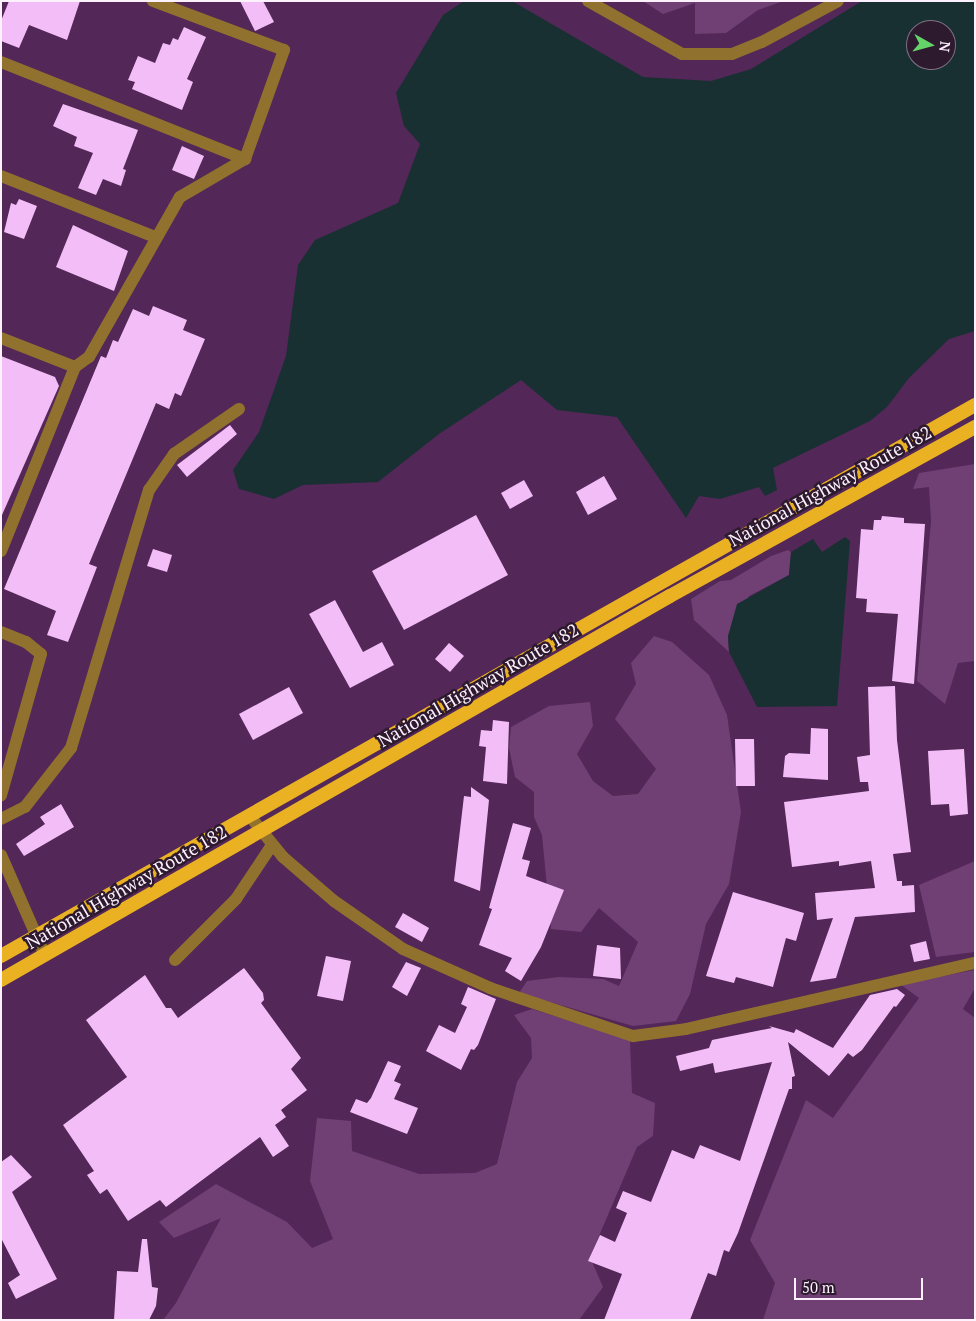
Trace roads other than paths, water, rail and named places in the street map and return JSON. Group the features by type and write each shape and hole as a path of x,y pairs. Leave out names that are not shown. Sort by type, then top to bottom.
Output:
{"highway":[{"name":"National Highway Route 182","path":"1,956 975,405"},
{"name":"National Highway Route 182","path":"1,980 670,596 975,427"},
{"path":"954,439 975,434"}],"street":[{"path":"1,550 75,367 89,357 155,237 180,197 245,159 284,50 153,1"},
{"path":"588,1 682,54 732,54 762,42 838,1"},
{"path":"1,62 245,159"},
{"path":"1,176 155,237"},
{"path":"1,338 75,367"},
{"path":"1,819 25,807 70,748 149,490 174,454 240,409"},
{"path":"1,632 26,642 41,654 1,795"},
{"path":"249,815 260,832 272,845 334,901 403,949 490,988 633,1036 686,1029 975,962"},
{"path":"175,960 236,899 272,845"},
{"path":"1,855 35,937 45,955"}]}
